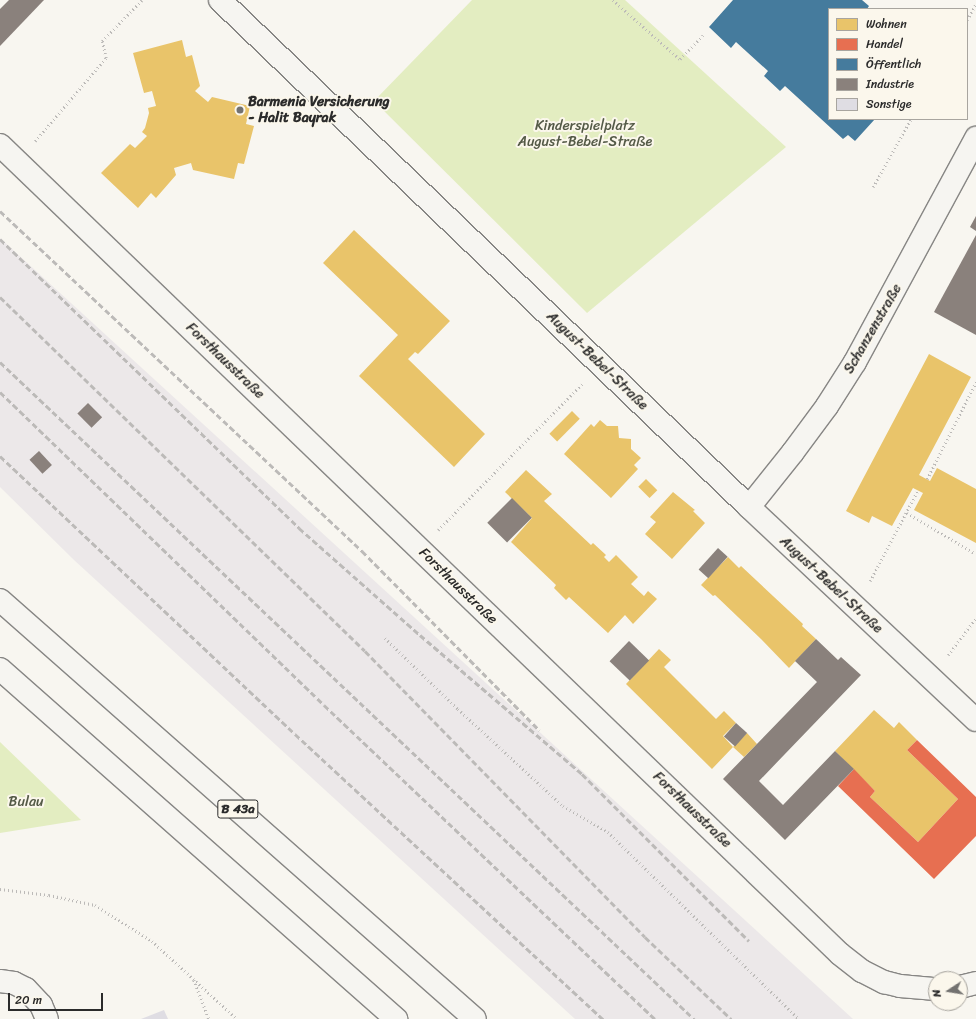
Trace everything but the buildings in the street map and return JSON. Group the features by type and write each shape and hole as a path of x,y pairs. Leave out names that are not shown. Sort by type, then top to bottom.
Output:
{"main road":[{"name":"August-Bebel-Straße","path":"220,0 749,508 976,720"},
{"name":"Schanzenstraße","path":"749,508 823,412 855,362 976,138"},
{"name":"Forsthausstraße","path":"0,145 840,954 862,971 884,982 900,986 928,988"},
{"name":"B 43a","path":"0,600 475,1019"},
{"path":"0,669 396,1019"},
{"path":"0,981 14,983 26,990 41,1005 47,1019"}],"path":[{"path":"17,162 106,58 102,41 142,0"},
{"path":"613,0 680,59 703,35"},
{"path":"968,18 976,4"},
{"path":"873,188 910,120"},
{"path":"420,549 600,365"},
{"path":"927,479 976,382"},
{"path":"856,608 918,490"},
{"path":"907,513 976,554"},
{"path":"930,678 976,618"},
{"path":"385,638 458,709 563,806 608,832 799,1019"},
{"path":"0,889 49,895 94,905 152,941 236,1019"},
{"path":"193,979 208,1019"}],"shaded area":[{"path":"0,238 853,1019 575,1019 74,560 0,487"}],"green space":[{"name":"Kinderspielplatz August-Bebel-Straße","path":"472,0 625,0 786,147 587,313 374,101"},
{"name":"Bulau","path":"0,742 81,820 0,833"}],"railway":[{"path":"0,211 362,551 539,730"},
{"path":"0,239 299,528 420,635 582,774 749,941"},
{"path":"0,297 365,651 645,937 731,1019"},
{"path":"0,362 694,1019"},
{"path":"0,392 324,705 655,1019"},
{"path":"0,456 295,734 603,1019"}],"place":[{"name":"Barmenia Versicherung - Halit Bayrak","path":"240,110"}]}
